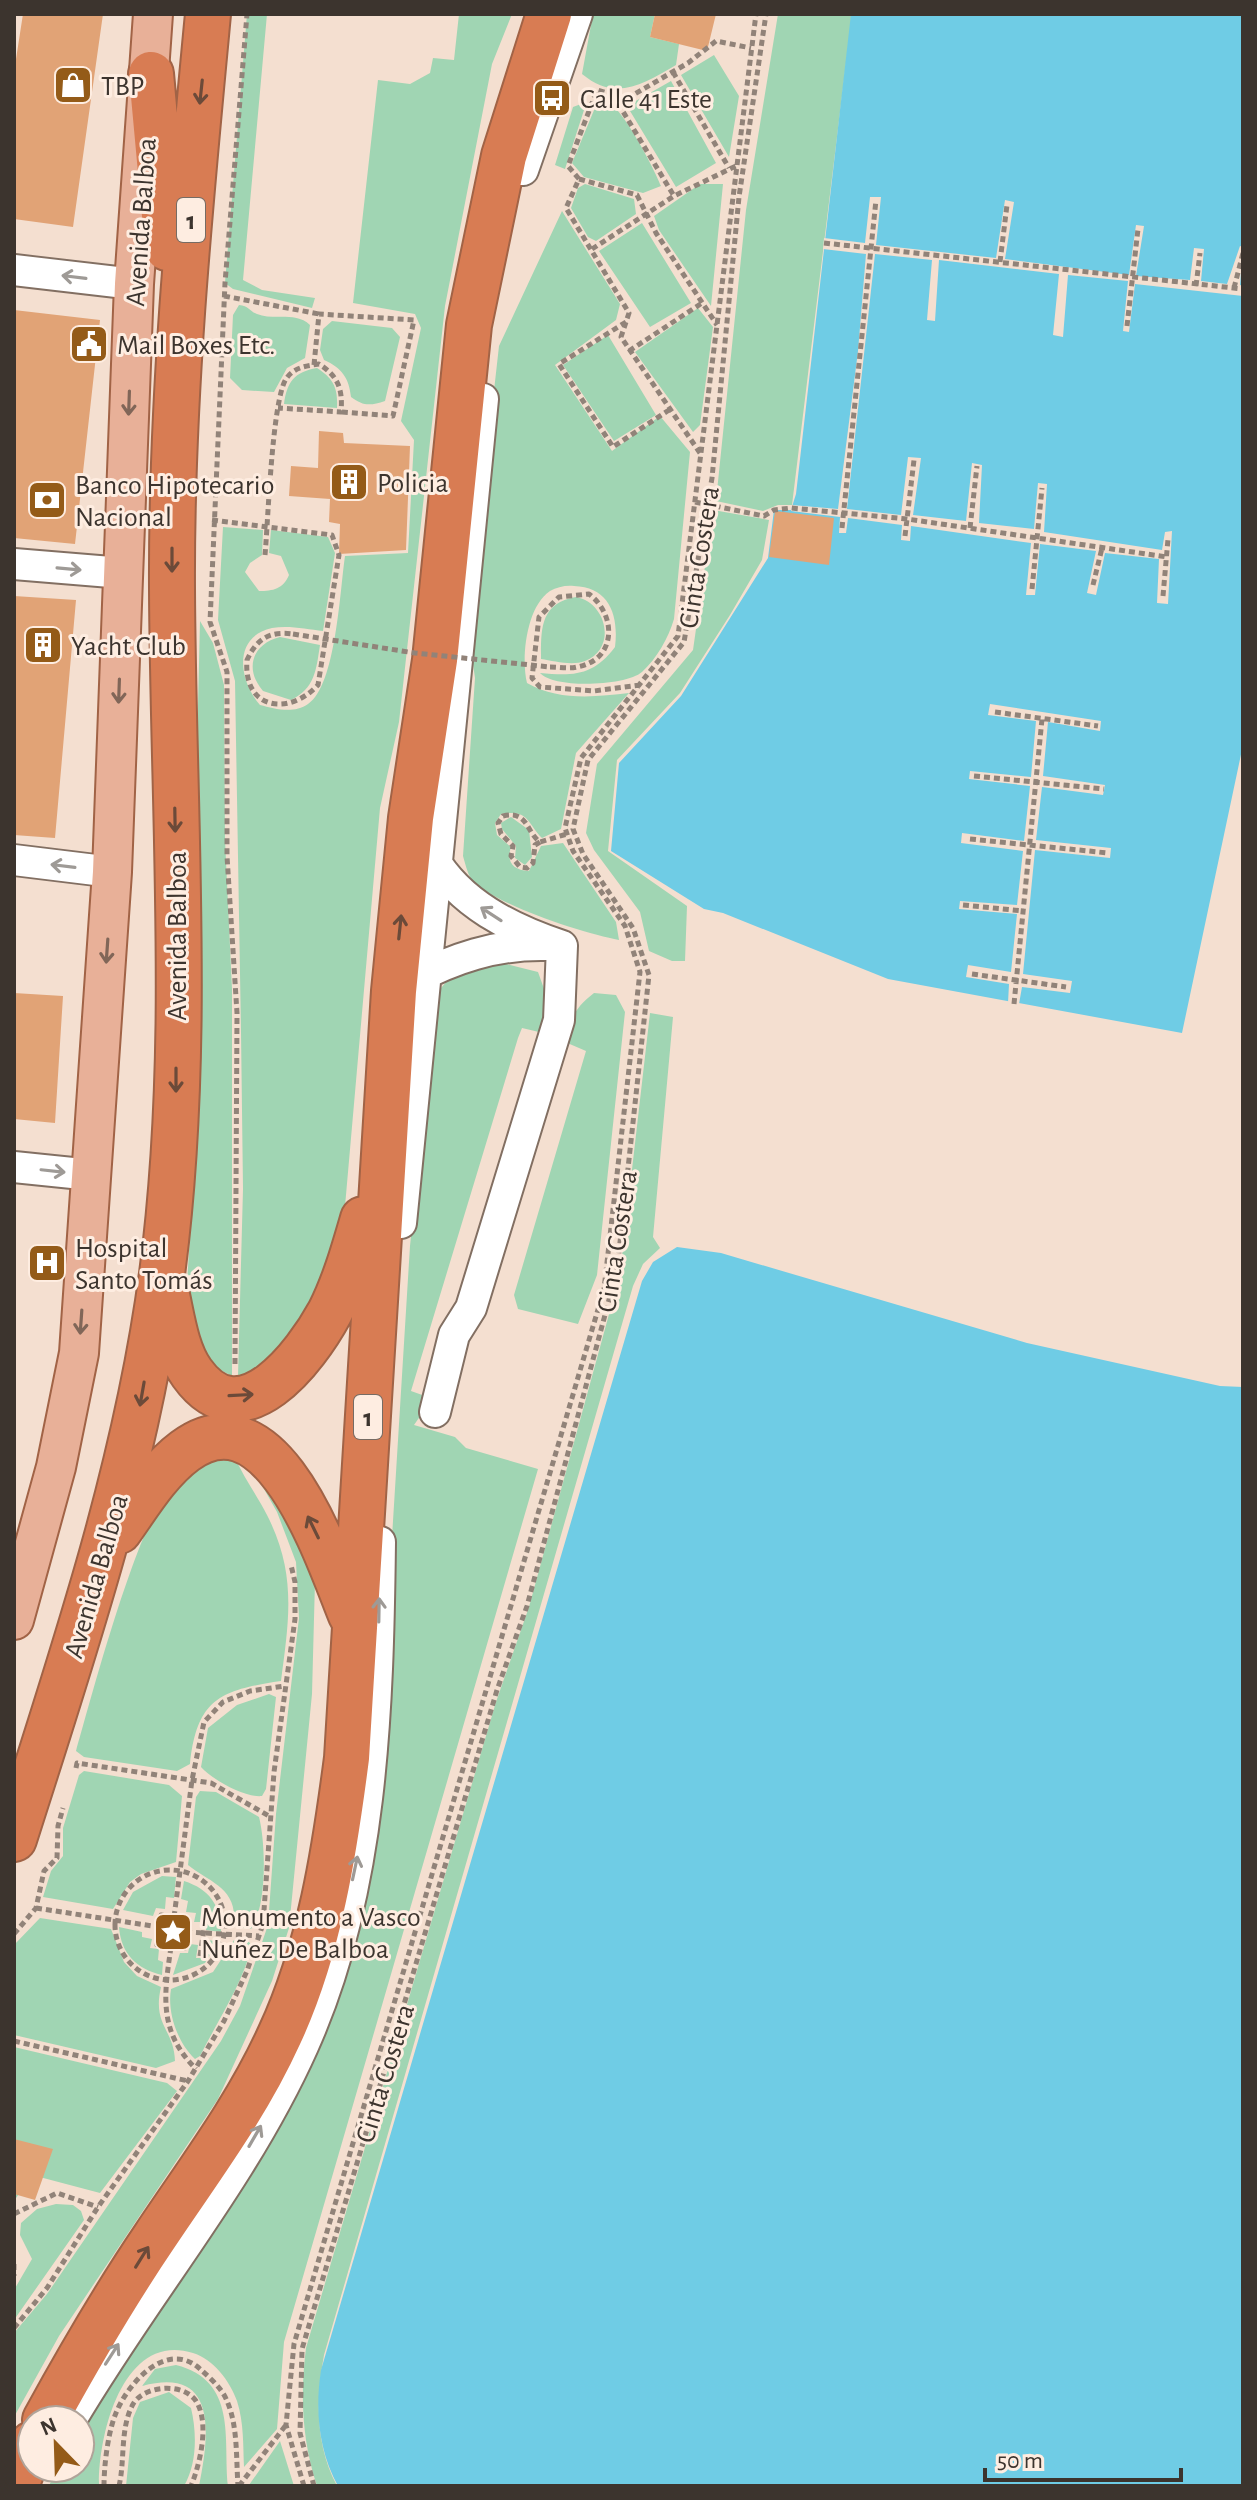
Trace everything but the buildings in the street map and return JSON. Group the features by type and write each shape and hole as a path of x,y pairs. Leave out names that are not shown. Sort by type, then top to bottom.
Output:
{"highway":[{"name":"Avenida Balboa","path":"14,1839 105,1552 140,1407 162,1273 176,1115 172,573 176,426 208,14"},
{"name":"1","path":"55,2404 153,2240 233,2124 281,2034 314,1939 336,1846 347,1758 383,1153 408,983 411,818 435,660 469,325 504,156 549,14"},
{"path":"151,74 164,205 176,426"},
{"path":"162,1273 182,1352 192,1373 205,1386 234,1397 262,1393 281,1380 305,1352 330,1310 348,1269 383,1153"},
{"path":"105,1552 165,1468 188,1449 213,1439 242,1440 263,1450 284,1475 319,1540 355,1624"}],"main road":[{"name":"Avenida Balboa","path":"14,1620 56,1467 79,1353 112,872 134,284 153,14"}],"street":[{"path":"81,2404 255,2137 304,2045 339,1943 359,1850 370,1759 379,1625 382,1462 408,983 437,864 491,323 525,160 577,14"},
{"path":"14,270 134,284"},
{"path":"14,564 123,573"},
{"path":"411,818 437,864 487,913 523,933 562,946"},
{"path":"14,860 112,872"},
{"path":"408,983 473,953 517,945 562,946"},
{"path":"435,1412 454,1335 471,1308 559,1020 562,946"},
{"path":"14,1167 92,1175"}],"path":[{"path":"234,1397 237,1013 227,856 227,672 210,622 224,296 247,14"},
{"path":"304,2486 286,2425 294,2344 604,1289 640,972 625,926 573,851 565,828 581,758 678,636 756,14"},
{"name":"Cinta Costera","path":"314,2486 300,2433 302,2349 497,1690 527,1606 617,1270 649,975 633,928 583,854 573,829 588,760 684,642 708,505 739,197 766,14"},
{"path":"717,325 656,233 637,195 579,179 568,166 597,90 626,99 673,72 716,41 751,48"},
{"path":"673,72 730,168"},
{"path":"612,95 674,196"},
{"path":"592,249 646,212 737,165"},
{"path":"579,179 566,208 629,313 621,337 701,454"},
{"path":"842,528 876,200"},
{"path":"1000,262 1007,205"},
{"path":"1127,326 1138,229"},
{"path":"824,243 1243,289"},
{"path":"1196,286 1200,253"},
{"path":"1234,288 1243,253"},
{"path":"224,296 319,314 414,320 393,416 278,408"},
{"path":"629,351 702,303"},
{"path":"314,365 319,314"},
{"path":"626,321 559,364 613,447 669,410"},
{"path":"265,555 278,408 287,378 300,367 319,364 332,373 341,389 341,412"},
{"path":"905,536 914,460"},
{"path":"970,528 977,466"},
{"path":"1032,589 1042,488"},
{"path":"695,502 764,516 774,510 791,508 907,519 1167,557"},
{"path":"213,520 332,535 339,555 318,685 303,701 285,706 265,702 251,688 247,660 264,637 277,632 293,634 415,653 550,667 576,667 592,661 605,649 610,637 609,619 600,602 589,594 559,597 539,617 532,678 540,687 594,691 641,684"},
{"path":"1163,596 1168,539"},
{"path":"1093,585 1102,548"},
{"path":"995,712 1098,726"},
{"path":"1014,1004 1042,719"},
{"path":"974,776 1104,789"},
{"path":"540,842 524,819 510,814 503,816 498,823 501,834 513,846 511,856 520,867 527,868 533,863 535,845 567,834"},
{"path":"970,839 1108,853"},
{"path":"963,905 1024,911"},
{"path":"972,974 1066,987"},
{"path":"14,2328 76,2246 98,2207 196,2069 224,2021 259,1936 263,1924 269,1816 295,1619 295,1582 288,1554"},
{"path":"174,1917 192,1780 204,1722 223,1702 250,1691 285,1686"},
{"path":"73,1776 77,1763 211,1783 269,1816"},
{"path":"14,1934 36,1908 44,1871 57,1858 58,1826 66,1801"},
{"path":"162,1871 181,1871 197,1876 211,1887 221,1901 225,1935 209,1965 194,1975 167,1980 145,1975 133,1966 117,1940 115,1920 129,1889 143,1877 162,1871"},
{"path":"36,1908 159,1927"},
{"path":"200,1956 207,1909"},
{"path":"161,1915 187,1919 185,1948 157,1945 159,1927 161,1915"},
{"path":"186,1932 259,1936"},
{"path":"171,1947 164,2006 168,2025 185,2057 196,2069"},
{"path":"14,2041 188,2081"},
{"path":"14,2214 57,2193 98,2207"},
{"path":"14,2264 14,2276"},
{"path":"104,2486 116,2413 138,2379 157,2362 170,2359 192,2362 226,2397 232,2417 239,2486"},
{"path":"119,2486 131,2407 140,2394 163,2388 186,2392 195,2401 200,2413 200,2453 191,2486"},
{"path":"239,2486 286,2425"}],"green space":[{"path":"247,14 267,14 243,280 262,290 315,298 312,308 233,289 225,283"},
{"path":"459,14 512,14 492,64 445,306 399,722 380,808 343,1229 310,1313 276,1356 248,1375 238,1376 243,1189 235,681 218,620 223,527 263,530 262,555 250,563 245,572 259,591 277,588 289,575 281,556 269,553 271,530 328,537 335,553 323,631 272,628 250,640 243,661 247,684 260,705 284,710 303,707 317,694 331,658 345,556 408,553 414,440 401,421 421,328 415,314 353,303 378,80 410,84 430,73 433,58 454,60"},
{"path":"593,14 655,14 650,37 679,44 676,65 629,87 606,87 594,82 582,74"},
{"path":"778,14 852,14 792,505 778,505 763,511 716,501 746,210"},
{"path":"714,55 739,96 729,157 681,75"},
{"path":"671,81 716,163 676,187 627,106"},
{"path":"604,99 628,124 661,186 643,193 584,177 572,163 597,103"},
{"path":"581,104 584,110 565,169 555,165 573,107"},
{"path":"585,184 634,199 636,214 596,241 588,237 571,208 578,188"},
{"path":"700,184 723,184 711,306 659,230 654,216"},
{"path":"562,211 620,304 616,320 555,365 612,451 660,416 690,452 674,619 657,654 634,677 606,683 560,682 540,673 573,674 599,664 615,647 613,614 603,597 586,588 562,587 550,591 542,599 535,609 527,634 527,683 564,695 629,693 576,753 561,829 542,838 526,818 510,813 501,814 495,823 497,835 511,847 510,861 519,869 529,871 541,846 563,843 616,922 619,940 563,925 498,898 471,879 463,856 475,678 471,650 473,578 499,346"},
{"path":"642,223 691,303 650,327 599,251"},
{"path":"239,305 264,316 298,318 310,325 305,358 287,368 274,392 242,390 230,378 233,315"},
{"path":"698,308 713,327 700,425 693,432 635,352"},
{"path":"332,321 392,328 400,337 385,401 363,404 355,400 351,397 344,374 324,360 320,350 323,329"},
{"path":"608,335 656,415 614,441 563,365"},
{"path":"317,368 334,385 337,408 284,404 293,379"},
{"path":"713,510 769,520 762,560 680,693 617,760 608,851 687,906 685,961 672,961 649,951 640,912 594,850 586,833 597,764 693,650"},
{"path":"576,597 595,607 601,616 605,636 602,646 585,661 563,663 541,659 541,638 549,611 564,600"},
{"path":"200,621 213,643 224,685 225,840 232,989 232,1376 206,1363 186,1301 201,1051 192,962"},
{"path":"280,637 320,645 310,684 291,700 263,691 254,674 257,651 270,640"},
{"path":"511,817 529,830 532,857 525,865 515,858 516,846 502,829 501,823"},
{"path":"494,961 538,972 548,1000 539,1032 522,1028 518,1038 411,1391 425,1396 423,1412 414,1425 455,1437 466,1448 538,1469 284,2342 277,2429 244,2467 241,2418 230,2386 214,2366 200,2356 169,2350 149,2357 132,2372 119,2392 103,2441 99,2486 49,2486 96,2484 96,2404 90,2404 219,2208 388,1602 410,1246 436,994 452,975"},
{"path":"594,993 616,995 625,1012 597,1275 578,1324 518,1309 514,1295 586,1051 565,1042 567,1034 578,1009"},
{"path":"650,1013 673,1017 653,1237 660,1248 643,1264 633,1286 324,2355 319,2422 325,2454 337,2486 317,2486 308,2452 304,2418 306,2348 496,1702 529,1607 620,1274"},
{"path":"234,1455 267,1515 283,1557 288,1617 281,1681 242,1689 215,1702 199,1725 190,1764 177,1771 84,1757 76,1751 120,1602 151,1521 167,1490 182,1472"},
{"path":"247,1459 283,1498 315,1581 312,1694 289,1928 272,1981 218,2099 59,2336 21,2404 16,2404 14,2417 14,2333 47,2294 221,2041 240,2006 268,1925 276,1814 299,1618 296,1562 277,1512"},
{"path":"269,1694 276,1697 266,1789 262,1796 255,1796 230,1787 201,1767 208,1728 237,1705"},
{"path":"84,1771 169,1785 182,1796 176,1862 141,1874 130,1882 113,1909 43,1897 51,1871 63,1856 63,1828 79,1775"},
{"path":"200,1791 216,1792 259,1817 264,1875 260,1906 251,1929 233,1926 234,1913 227,1895 188,1865 196,1797"},
{"path":"162,1876 176,1877 174,1898 166,1897 165,1909 156,1908 153,1916 123,1910 133,1892"},
{"path":"184,1881 212,1899 219,1914 221,1932 206,1930 209,1908 205,1907 200,1922 194,1922 196,1913 186,1912 188,1901 181,1899"},
{"path":"40,1918 111,1929 124,1962 137,1976 161,1987 159,2010 175,2061 156,2068 14,2035 14,1945"},
{"path":"119,1927 142,1932 142,1937 152,1939 150,1948 159,1949 158,1960 163,1962 162,1975 145,1969 132,1959 123,1945"},
{"path":"205,1940 218,1941 205,1963 173,1975 180,1953 188,1953 190,1944 198,1945 196,1958 202,1958"},
{"path":"234,1940 249,1942 252,1946 248,1960 229,2002 200,2056 195,2059 183,2044 175,2026 171,1989 213,1972"},
{"path":"14,2047 167,2083 177,2091 100,2193 32,2175 14,2201"},
{"path":"56,2204 73,2205 81,2211 84,2220 14,2320 14,2290 32,2259 20,2235 21,2223 37,2209"},
{"path":"176,2365 196,2373 210,2384 218,2398 226,2431 228,2486 199,2486 206,2427 197,2395 185,2386 167,2382 142,2386 155,2369"},
{"path":"169,2392 191,2408 195,2448 184,2486 126,2486 133,2418 140,2402"},
{"path":"280,2441 294,2486 249,2486 249,2485"}],"water":[{"path":"851,14 1243,14 1243,745 1182,1033 888,979 723,913 704,909 611,851 619,763 681,696 768,558 774,510 791,510 796,494"},
{"path":"677,1247 721,1253 1027,1343 1220,1386 1243,1387 1243,2486 338,2486 331,2472 320,2429 318,2400 321,2370 642,1281 653,1262"}],"pier":[{"path":"870,197 881,197 876,245 996,258 1005,200 1014,202 1005,259 1129,275 1136,225 1144,226 1136,276 1190,280 1194,248 1204,249 1201,281 1227,284 1240,246 1243,247 1240,285 1243,286 1243,296 1135,284 1129,332 1123,331 1128,281 1068,275 1063,337 1053,335 1059,274 939,260 935,321 927,320 932,260 875,254 847,509 901,515 908,457 921,458 913,515 966,521 972,463 982,465 979,523 1034,529 1038,483 1047,484 1044,532 1162,550 1165,532 1172,531 1168,604 1157,603 1159,559 1105,553 1096,595 1087,593 1096,551 1040,544 1035,595 1026,595 1031,543 911,526 910,541 901,540 902,525 848,518 846,533 839,533 840,517 791,511 792,505 838,509 858,351 866,254 823,249 824,238 865,243"},
{"path":"990,704 1101,721 1100,731 1048,722 1043,776 1105,785 1103,795 1042,787 1036,840 1111,848 1110,858 1035,850 1023,974 1072,981 1070,993 1022,987 1019,1004 1008,1003 1009,984 966,977 968,965 1011,972 1017,914 959,909 960,901 1017,905 1023,851 961,843 962,833 1024,841 1030,786 969,779 970,771 1031,777 1036,721 988,715"}],"place":[{"name":"TBP","path":"73,85"},
{"name":"Calle 41 Este","path":"552,98"},
{"name":"Mail Boxes Etc.","path":"89,344"},
{"name":"Policia","path":"349,482"},
{"name":"Banco Hipotecario Nacional","path":"47,500"},
{"name":"Yacht Club","path":"43,645"},
{"name":"Hospital Santo Tomás","path":"47,1263"},
{"name":"Monumento a Vasco Nuñez De Balboa","path":"173,1932"}]}
